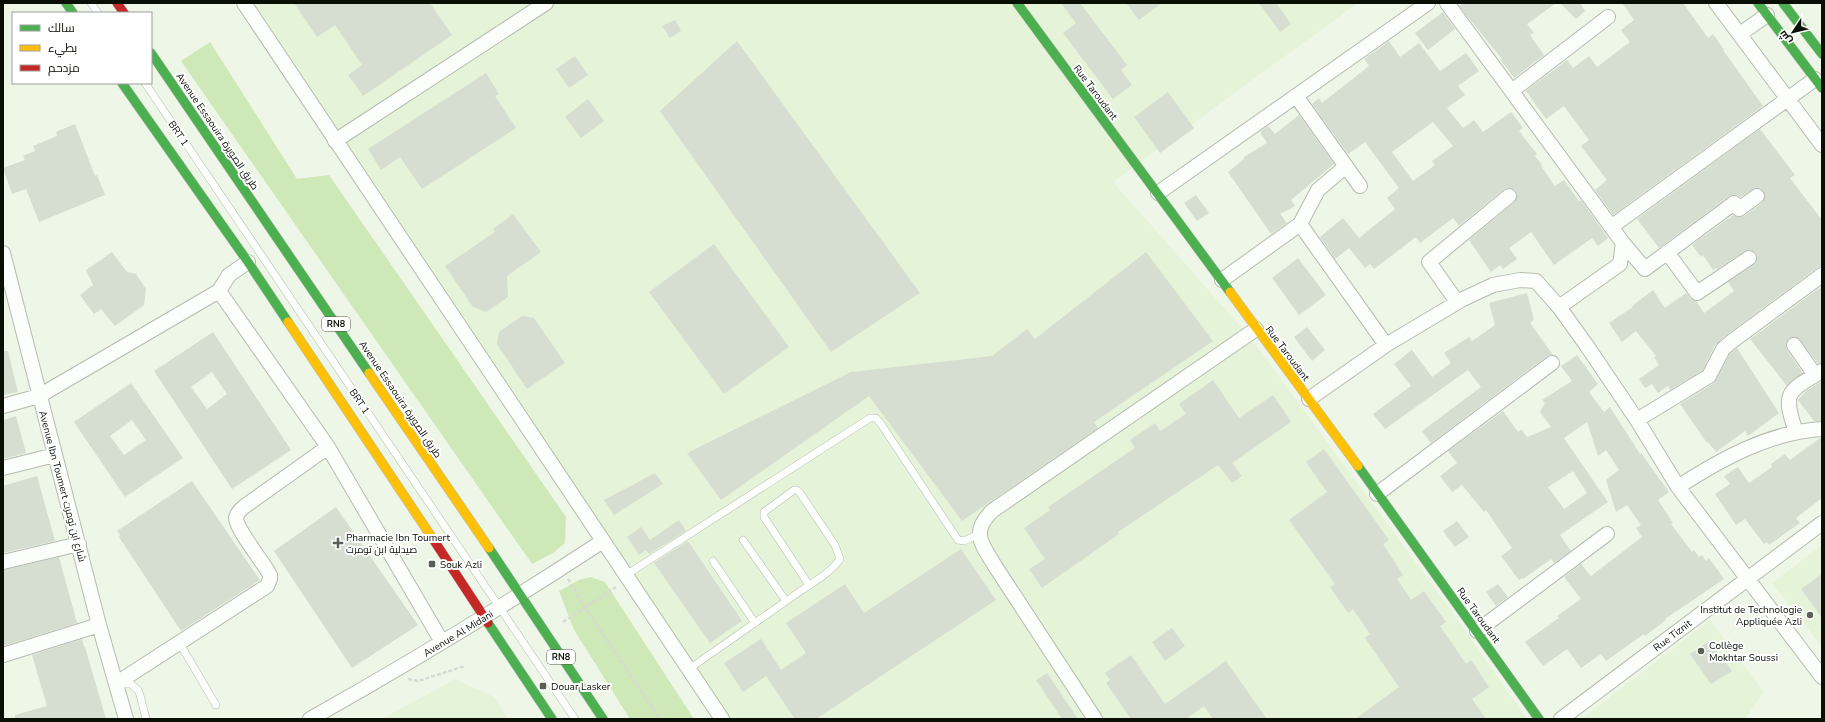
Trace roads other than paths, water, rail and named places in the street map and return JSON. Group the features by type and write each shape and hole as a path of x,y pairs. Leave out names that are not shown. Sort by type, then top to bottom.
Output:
{"main road":[{"path":"66,3 72,12"},
{"path":"117,3 123,12"},
{"name":"Rue Taroudant","path":"1017,3 1309,399 1539,719"},
{"path":"1783,3 1822,54"},
{"path":"1761,6 1818,84"},
{"name":"Avenue Essaouira طريق الصويرة","path":"152,54 603,719"},
{"path":"123,84 248,262 552,719"}],"street":[{"path":"244,3 722,719"},
{"path":"335,141 546,3"},
{"path":"1158,193 1428,3"},
{"path":"1447,3 1513,90 1623,244 1645,269 1734,203 1739,209 1757,196"},
{"path":"1716,3 1822,145"},
{"path":"1740,34 1761,6"},
{"path":"1513,90 1608,17"},
{"path":"1611,227 1788,99 1818,84"},
{"path":"1296,96 1360,186"},
{"path":"1222,280 1300,224 1318,190 1346,166"},
{"path":"1457,302 1429,262 1509,196"},
{"path":"1300,224 1386,345"},
{"path":"1559,308 1620,264 1623,244"},
{"path":"1667,252 1697,293 1749,258"},
{"name":"Avenue Ibn Toumert شارع ابن تومرت","path":"3,253 99,625 126,719"},
{"path":"3,406 39,396 219,292 229,275 248,262"},
{"path":"1637,420 1709,376 1722,349 1822,274"},
{"path":"1309,399 1386,345 1457,302 1493,285 1520,280 1536,281 1559,308 1637,420 1678,486 1822,677"},
{"path":"219,292 328,446 442,642"},
{"path":"1095,719 995,566 982,544 979,534 980,525 992,511 1256,329"},
{"path":"1794,345 1819,373 1796,387 1788,401 1788,411 1796,432"},
{"path":"1377,494 1552,363"},
{"path":"1678,486 1708,467 1730,456 1796,432 1822,429"},
{"path":"117,684 266,586 270,579 270,575 241,530 236,519 238,514 245,506 328,446"},
{"path":"3,468 55,455"},
{"name":"Rue Tiznit","path":"1561,719 1822,523"},
{"path":"1477,631 1608,534"},
{"name":"Avenue Al Midani","path":"310,719 395,672 442,642 484,618 603,541"},
{"path":"3,562 79,544"},
{"path":"3,655 99,625"}],"lane":[{"path":"91,3 97,12"},
{"name":"BRT 1","path":"146,84 575,719"},
{"path":"627,577 870,418 876,418 881,424 958,540 964,541 979,534"},
{"path":"689,669 755,623 809,585 834,567 840,559 835,545 818,519 798,490 794,490 764,512 764,517 809,585"},
{"path":"743,540 786,601"},
{"path":"713,560 755,623"},
{"path":"179,642 216,705"},
{"path":"117,684 127,683 138,690 146,719"}],"place":[{"name":"Pharmacie Ibn Toumert صيدلية ابن تومرت","path":"338,543"},
{"name":"Souk Azli","path":"432,564"},
{"name":"Institut de Technologie Appliquée Azli","path":"1810,615"},
{"name":"Collège Mokhtar Soussi","path":"1701,651"},
{"name":"Douar Lasker","path":"543,686"}]}
